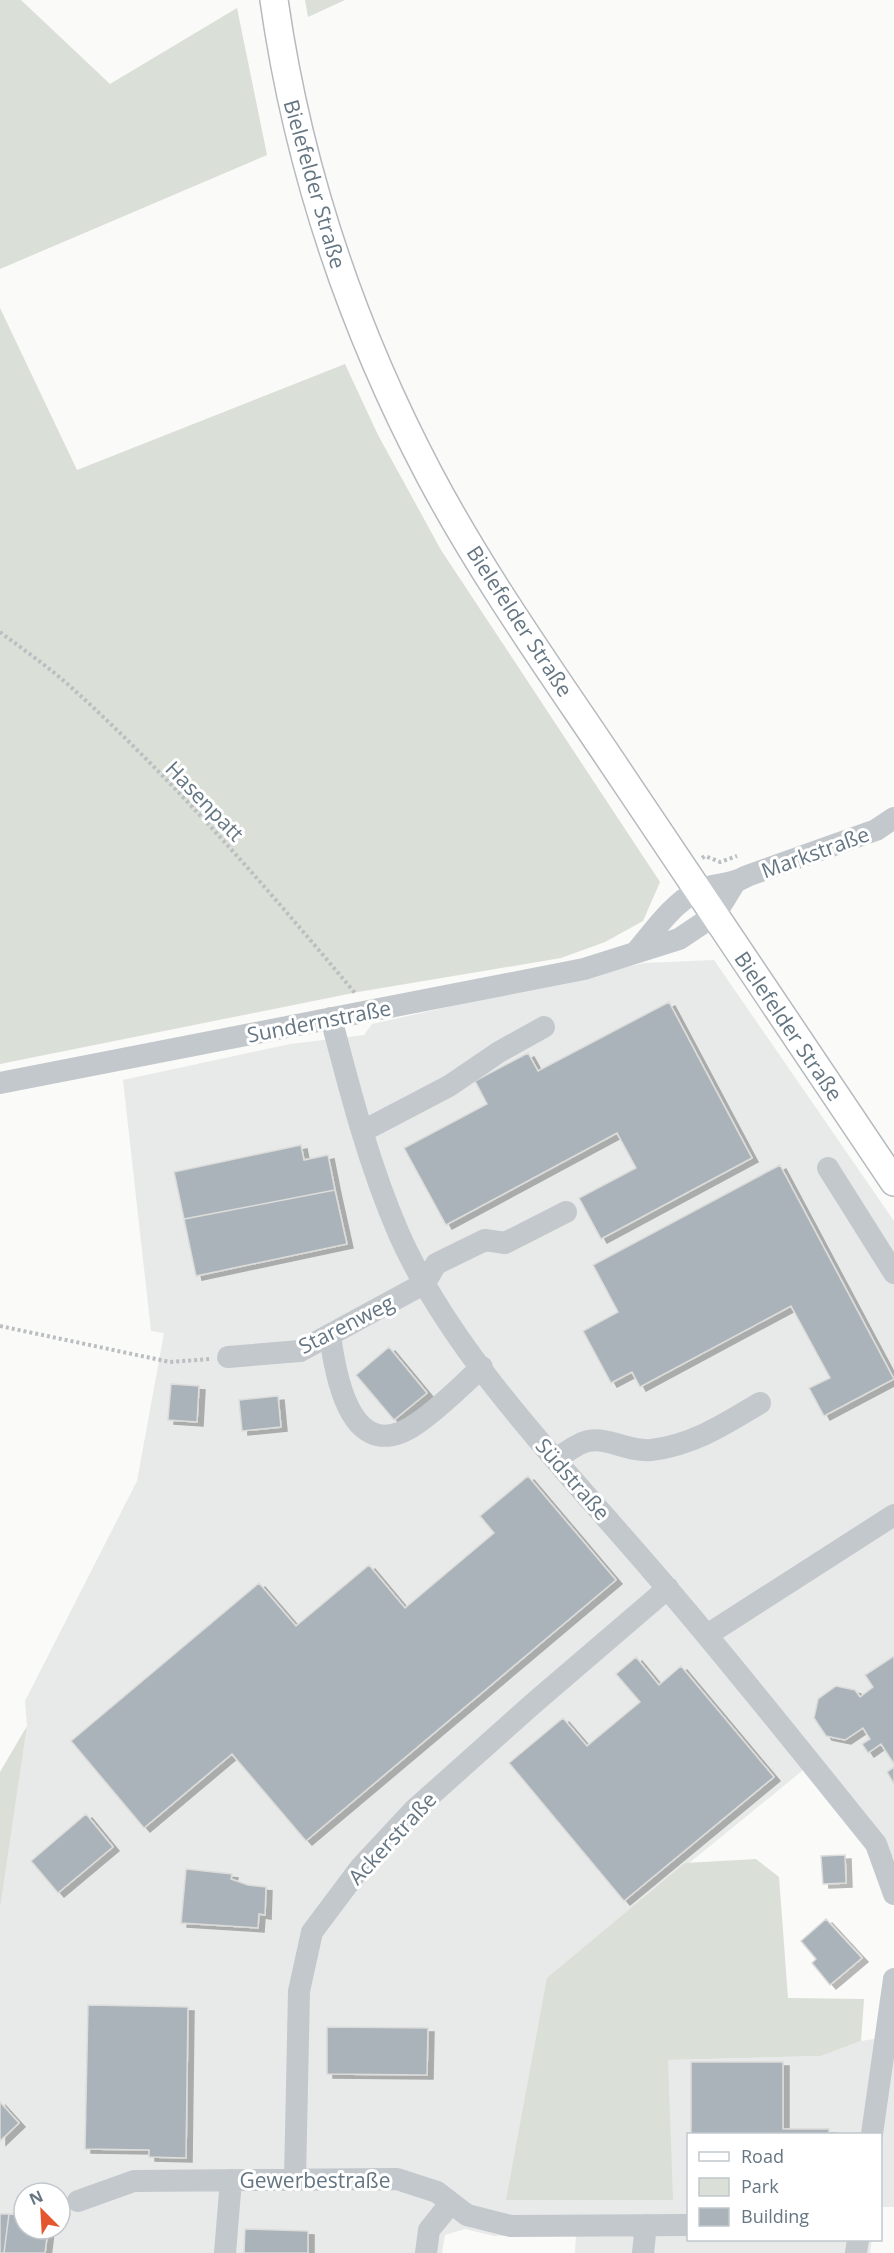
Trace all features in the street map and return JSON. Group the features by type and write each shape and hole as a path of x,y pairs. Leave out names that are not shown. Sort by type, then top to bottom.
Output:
{"main road":[{"name":"Bielefelder Straße","path":"274,0 285,76 306,166 340,273 369,348 429,475 500,594 894,1182"}],"street":[{"name":"Markstraße","path":"715,915 734,884 747,876 876,830 894,818"},
{"name":"Markstraße","path":"691,880 734,884"},
{"path":"636,952 674,908 691,880"},
{"name":"Sundernstraße","path":"0,1083 584,969 679,939 715,915"},
{"name":"Südstraße","path":"331,1018 363,1131 400,1235 425,1283 482,1367 556,1459 707,1635 876,1844 894,1894"},
{"path":"363,1131 449,1086 499,1052 544,1027"},
{"path":"828,1168 894,1273"},
{"path":"425,1283 436,1264 485,1240 505,1243 566,1212"},
{"name":"Starenweg","path":"228,1357 300,1351 425,1283"},
{"path":"330,1335 339,1389 351,1415 363,1429 378,1435 394,1434 418,1423 482,1367"},
{"path":"556,1459 587,1441 606,1441 637,1450 673,1446 711,1434 760,1403"},
{"path":"707,1635 894,1515"},
{"name":"Ackerstraße","path":"296,2180 299,1991 312,1932 360,1868 414,1810 668,1588"},
{"path":"872,2133 891,2025 894,1979"},
{"name":"Gewerbestraße","path":"78,2201 134,2181 397,2179 437,2192 467,2215 512,2226 687,2225"},
{"path":"225,2253 231,2180"},
{"path":"426,2253 429,2230 450,2204"},
{"path":"643,2253 646,2225"}],"path":[{"name":"Hasenpatt","path":"0,632 71,687 147,761 263,883 361,1001 365,1012"},
{"path":"691,880 705,856 720,862 741,855"},
{"path":"0,1326 170,1362 228,1357"}],"shaded area":[{"path":"714,960 894,1221 894,1860 864,1813 818,1758 548,1978 668,2060 821,2056 861,2041 894,2036 894,2207 882,2207 882,2133 687,2133 687,2241 872,2241 870,2253 575,2253 576,2234 494,2236 465,2229 445,2235 442,2253 0,2253 0,1909 27,1726 25,1701 137,1481 164,1333 151,1331 123,1080 290,1044 364,1035 372,1024 644,963"}],"green space":[{"path":"0,0 21,0 110,84 237,8 267,155 0,269"},
{"path":"305,0 345,0 308,17"},
{"path":"0,308 77,470 345,364 378,435 441,550 660,882 643,921 605,942 561,958 358,992 0,1064"},
{"path":"27,1726 0,1909 0,1772"},
{"path":"756,1859 779,1877 788,1998 864,1999 861,2041 821,2056 668,2060 673,2200 506,2200 547,1978 685,1863"}],"building":[{"path":"669,1002 752,1158 601,1239 579,1198 636,1168 617,1133 446,1225 404,1148 487,1104 475,1081 528,1053 538,1071"},
{"path":"301,1145 304,1160 328,1155 335,1190 184,1219 174,1172"},
{"path":"780,1165 894,1379 824,1416 809,1388 830,1378 791,1306 640,1387 632,1372 611,1383 583,1331 618,1312 593,1265"},
{"path":"335,1190 347,1244 196,1276 184,1219"},
{"path":"389,1347 427,1393 394,1420 356,1375"},
{"path":"171,1384 199,1386 197,1422 168,1420"},
{"path":"278,1396 281,1427 242,1431 239,1400"},
{"path":"528,1476 616,1580 306,1841 232,1754 144,1828 71,1741 259,1583 296,1626 369,1565 405,1608 494,1533 480,1516"},
{"path":"894,1656 894,1764 881,1744 868,1753 862,1744 870,1739 863,1728 845,1740 826,1736 814,1718 818,1699 836,1686 855,1690 860,1697 873,1687 865,1675"},
{"path":"636,1657 659,1685 681,1666 774,1777 624,1901 509,1763 563,1718 587,1746 640,1702 616,1674"},
{"path":"894,1767 894,1784 887,1772"},
{"path":"86,1814 113,1847 58,1893 31,1861"},
{"path":"845,1855 846,1883 823,1884 821,1856"},
{"path":"186,1869 232,1874 231,1879 248,1885 266,1887 265,1915 259,1914 258,1928 181,1923"},
{"path":"826,1919 862,1958 830,1985 812,1963 816,1959 801,1941"},
{"path":"88,2005 188,2007 186,2158 149,2157 149,2150 85,2149"},
{"path":"327,2027 428,2028 427,2075 327,2074"},
{"path":"691,2062 783,2062 783,2129 829,2129 829,2133 691,2133"},
{"path":"0,2102 19,2123 0,2141"},
{"path":"0,2214 9,2214 4,2253 0,2253"},
{"path":"9,2214 12,2214 12,2241 46,2241 45,2253 4,2253"},
{"path":"245,2229 308,2231 308,2253 244,2253"}]}
